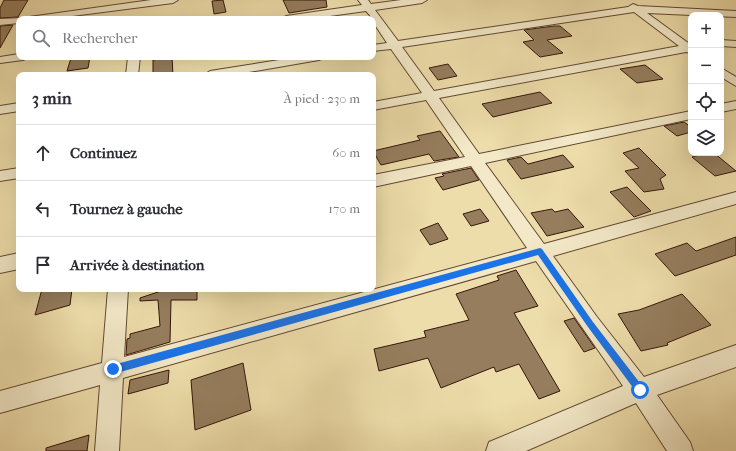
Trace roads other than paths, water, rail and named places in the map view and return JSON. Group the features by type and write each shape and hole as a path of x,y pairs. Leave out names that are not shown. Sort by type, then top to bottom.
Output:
{"street":[{"path":"52,16 138,6 173,0"},
{"path":"302,16 365,4 422,0"},
{"path":"622,0 676,40 688,45"},
{"path":"365,4 373,16"},
{"path":"376,48 635,9 736,14"},
{"path":"0,22 16,20"},
{"path":"376,20 590,324 640,390 681,451"},
{"path":"724,43 736,44"},
{"path":"376,105 688,46"},
{"path":"0,60 16,58"},
{"path":"132,72 134,60"},
{"path":"228,72 301,60"},
{"path":"724,74 736,81"},
{"path":"724,107 736,105"},
{"path":"0,110 16,107"},
{"path":"376,180 476,161 688,116"},
{"path":"0,176 16,173"},
{"path":"0,402 113,369 736,198"},
{"path":"0,265 16,262"},
{"path":"107,451 118,292"},
{"path":"498,451 640,390 736,356"}]}
